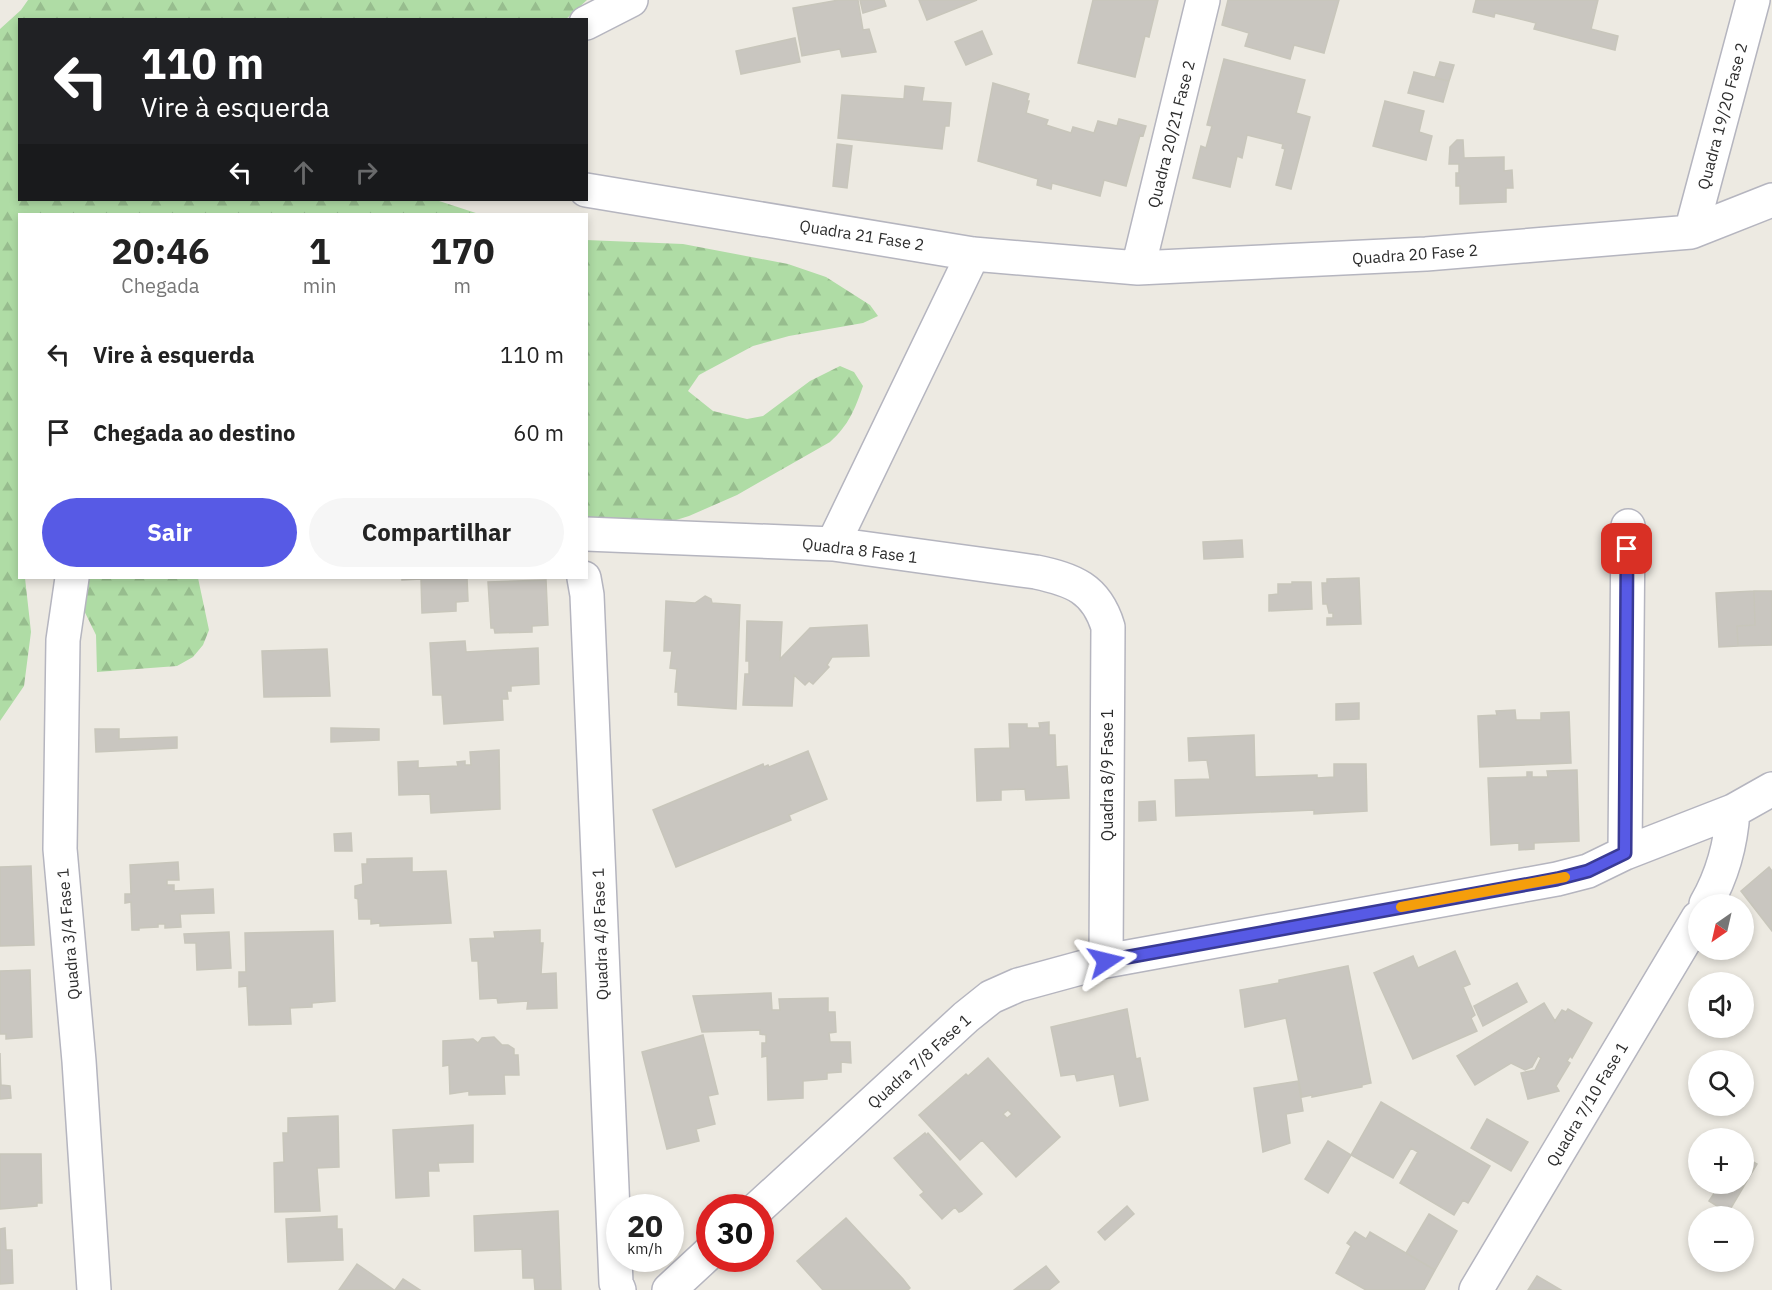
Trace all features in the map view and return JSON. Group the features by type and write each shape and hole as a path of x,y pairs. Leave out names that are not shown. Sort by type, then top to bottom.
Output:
{"street":[{"path":"588,22 632,0"},
{"name":"Quadra 20/21 Fase 2","path":"1138,268 1203,0"},
{"name":"Quadra 19/20 Fase 2","path":"1690,232 1753,0"},
{"name":"Quadra 21 Fase 2","path":"588,190 973,254 1138,268"},
{"name":"Quadra 20 Fase 2","path":"1138,268 1426,254 1690,232 1772,200"},
{"path":"833,543 973,254"},
{"path":"1625,853 1628,526"},
{"name":"Quadra 8 Fase 1","path":"588,534 833,543 1036,572 1066,579 1091,594"},
{"name":"Quadra 3/4 Fase 1","path":"72,579 63,640 60,849 79,1061 94,1290"},
{"name":"Quadra 4/8 Fase 1","path":"584,579 587,595 616,1283 619,1290"},
{"name":"Quadra 8/9 Fase 1","path":"1091,594 1103,612 1108,627 1106,961"},
{"name":"Quadra 7/8 Fase 1","path":"773,1194 966,1017 992,997 1018,985 1106,961 1557,879 1588,871 1625,853 1733,811 1772,789"},
{"path":"1712,894 1726,857 1733,811"},
{"name":"Quadra 7/10 Fase 1","path":"1476,1290 1688,935"},
{"path":"669,1290 696,1265"}],"green space":[{"path":"28,0 587,0 567,18 18,18 18,201 439,201 476,213 18,213 18,579 25,579 31,632 24,686 0,721 0,29 21,10"},
{"path":"588,240 683,244 788,264 826,277 870,305 878,316 863,323 789,336 753,346 699,375 688,391 713,411 747,419 763,416 810,381 840,366 854,372 863,386 847,423 830,442 737,495 689,516 618,538 588,527"},
{"path":"73,579 198,579 209,630 203,645 193,657 177,666 97,672 96,635 73,588"}],"building":[{"path":"839,0 858,0 863,30 869,29 876,52 842,57 840,49 802,56 793,8"},
{"path":"860,0 884,0 886,6 863,13"},
{"path":"919,0 977,0 927,20"},
{"path":"1093,0 1158,0 1149,37 1145,36 1135,77 1078,63"},
{"path":"1228,0 1339,0 1324,53 1294,45 1290,59 1245,46 1249,33 1222,25"},
{"path":"1476,0 1598,0 1591,29 1618,36 1615,50 1534,29 1536,23 1495,13 1494,17 1473,12"},
{"path":"982,31 992,54 966,65 955,42"},
{"path":"795,38 800,62 741,74 736,51"},
{"path":"1224,59 1305,80 1296,113 1310,117 1291,189 1276,185 1285,149 1282,148 1283,144 1247,135 1242,158 1237,156 1230,187 1193,178 1201,146 1206,148 1212,126 1207,125"},
{"path":"1440,62 1454,65 1449,81 1435,78"},
{"path":"1414,72 1449,81 1443,102 1408,93"},
{"path":"993,83 1029,94 1026,113 1048,120 1046,125 1071,133 1073,127 1094,133 1098,121 1117,126 1119,119 1146,126 1143,136 1140,135 1126,186 1104,180 1100,196 1052,183 1051,189 1037,185 1038,179 978,161"},
{"path":"905,86 924,88 922,101 951,103 949,126 945,126 942,149 838,138 842,95 904,99"},
{"path":"1385,101 1424,111 1419,132 1432,136 1426,160 1373,146"},
{"path":"1457,140 1463,140 1464,158 1504,157 1504,171 1512,170 1513,188 1506,188 1506,202 1460,204 1460,186 1456,186 1459,164 1449,164 1450,147"},
{"path":"837,144 852,146 847,188 833,186"},
{"path":"1242,540 1243,557 1204,559 1203,542"},
{"path":"1359,578 1361,624 1327,625 1327,618 1333,618 1333,613 1329,613 1327,604 1323,604 1322,583 1327,583 1327,579"},
{"path":"421,579 467,579 468,601 456,602 456,611 422,613"},
{"path":"546,580 548,625 532,626 532,632 495,633 494,628 491,628 488,582"},
{"path":"1292,582 1311,582 1312,609 1269,611 1269,595 1278,594 1278,584 1292,584"},
{"path":"1754,591 1755,625 1737,626 1738,646 1719,647 1716,593"},
{"path":"1754,591 1772,591 1772,645 1738,646 1737,626 1755,625"},
{"path":"705,596 711,599 712,603 740,605 736,709 678,705 678,692 675,692 677,669 670,668 672,651 664,651 666,601 695,603"},
{"path":"747,621 782,622 780,659 810,628 867,625 869,656 832,657 827,665 829,667 813,684 809,681 805,685 794,675 792,706 743,705 745,674 749,674 749,661 746,661"},
{"path":"465,641 466,652 538,648 539,684 511,686 511,691 507,691 508,699 502,699 503,720 444,724 442,695 433,695 430,643"},
{"path":"327,649 330,696 264,697 262,651"},
{"path":"1359,703 1359,719 1336,720 1336,704"},
{"path":"1515,710 1516,720 1541,720 1541,713 1569,712 1571,763 1480,767 1478,716 1497,715 1496,711"},
{"path":"1049,722 1049,735 1055,735 1056,767 1067,766 1069,798 1026,800 1025,789 1001,790 1001,800 977,801 975,749 1010,748 1009,724 1027,724 1027,728 1040,728 1039,723"},
{"path":"331,728 379,729 379,740 331,742"},
{"path":"95,729 119,729 119,739 177,737 177,748 96,752"},
{"path":"1254,735 1255,777 1317,775 1317,778 1334,777 1334,764 1366,764 1367,811 1314,814 1314,810 1176,816 1175,780 1210,779 1207,760 1189,761 1188,738"},
{"path":"499,750 500,809 431,813 430,794 399,795 398,762 418,761 418,768 458,766 457,762 465,761 465,765 471,765 470,752"},
{"path":"808,751 827,799 789,815 791,820 676,867 653,810 763,764 764,767 768,765 769,767"},
{"path":"1577,770 1579,841 1534,843 1534,849 1519,850 1519,843 1491,845 1488,778 1527,777 1527,772 1532,772 1532,777 1548,777 1547,771"},
{"path":"1155,801 1156,820 1139,821 1139,802"},
{"path":"351,833 352,851 335,851 334,834"},
{"path":"412,858 412,872 446,871 451,923 380,926 380,923 371,924 371,919 359,919 355,886 363,884 362,864 367,864 367,859"},
{"path":"178,862 179,880 167,880 167,885 174,885 174,891 213,889 214,913 180,914 181,927 165,928 165,924 158,924 158,927 132,930 131,902 125,903 125,894 131,894 130,865"},
{"path":"31,866 34,945 0,946 0,867"},
{"path":"1769,867 1772,871 1772,931 1754,908 1754,894 1743,894 1741,891"},
{"path":"540,930 540,943 543,943 541,974 556,973 557,1008 527,1009 528,1001 498,1003 497,998 480,999 478,961 472,961 470,939 495,938 494,932"},
{"path":"333,931 335,1001 312,1003 312,1007 290,1008 291,1024 249,1025 247,986 239,987 239,972 246,972 245,933"},
{"path":"229,932 231,968 197,970 196,943 185,943 184,934"},
{"path":"1455,951 1470,984 1463,987 1475,1015 1471,1018 1477,1031 1413,1059 1374,973 1413,956 1418,968"},
{"path":"1348,966 1371,1083 1362,1085 1362,1087 1302,1097 1286,1018 1245,1027 1240,990"},
{"path":"30,970 32,1037 6,1039 6,1034 0,1034 0,971"},
{"path":"1517,983 1527,1002 1483,1026 1474,1006"},
{"path":"771,993 772,1010 780,1010 779,999 828,998 828,1012 835,1012 836,1032 829,1033 830,1042 850,1042 851,1063 841,1062 841,1072 827,1073 827,1079 803,1081 803,1098 768,1100 767,1056 762,1057 762,1043 766,1043 766,1035 760,1034 760,1030 702,1032 693,996"},
{"path":"1544,1003 1555,1021 1562,1010 1566,1012 1568,1009 1592,1023 1572,1058 1570,1056 1567,1061 1570,1063 1556,1086 1559,1091 1528,1099 1521,1073 1535,1070 1541,1058 1538,1056 1532,1067 1525,1070 1511,1063 1475,1085 1457,1056"},
{"path":"1127,1009 1136,1059 1140,1058 1148,1100 1120,1106 1114,1074 1077,1081 1075,1074 1061,1076 1051,1027"},
{"path":"703,1035 718,1094 708,1096 715,1124 696,1129 699,1141 667,1149 642,1052"},
{"path":"494,1037 502,1045 508,1045 514,1049 514,1055 518,1055 519,1075 504,1075 505,1094 469,1095 469,1091 450,1094 449,1065 443,1066 443,1041 473,1039 478,1043 482,1038"},
{"path":"0,1053 1,1085 10,1086 11,1098 0,1099"},
{"path":"988,1058 1060,1137 1016,1177 982,1140 960,1160 919,1115 966,1074 968,1076","holes":["1008,1110 1012,1114 1007,1118 1003,1114"]},
{"path":"1298,1081 1303,1111 1286,1114 1290,1143 1263,1152 1254,1088"},
{"path":"1381,1102 1490,1166 1468,1203 1463,1200 1454,1215 1400,1183 1418,1152 1411,1148 1393,1178 1351,1155"},
{"path":"338,1116 339,1167 317,1168 320,1211 275,1212 274,1163 284,1162 283,1133 288,1133 288,1118"},
{"path":"1487,1119 1528,1142 1511,1171 1471,1148"},
{"path":"473,1125 473,1162 438,1163 439,1171 428,1171 429,1196 396,1198 393,1130"},
{"path":"925,1133 926,1135 928,1133 982,1194 962,1211 959,1212 955,1207 942,1219 920,1195 924,1192 894,1158"},
{"path":"1328,1141 1351,1155 1328,1193 1305,1179"},
{"path":"0,1154 41,1154 42,1203 37,1203 37,1206 0,1209"},
{"path":"1714,1194 1739,1194 1732,1206 1717,1206 1709,1201"},
{"path":"1127,1206 1134,1214 1105,1240 1098,1232"},
{"path":"558,1211 561,1290 535,1290 534,1278 523,1278 522,1249 475,1251 474,1216"},
{"path":"1429,1214 1457,1231 1435,1270 1406,1253"},
{"path":"337,1216 337,1229 342,1229 343,1260 288,1262 286,1219"},
{"path":"846,1218 903,1279 910,1288 908,1290 823,1290 797,1261"},
{"path":"5,1228 6,1250 12,1250 13,1283 0,1284 0,1229"},
{"path":"1355,1232 1366,1239 1370,1232 1435,1270 1424,1290 1366,1290 1336,1273 1351,1246 1347,1243"},
{"path":"357,1264 394,1290 339,1290"},
{"path":"1046,1266 1059,1282 1049,1290 1014,1290"},
{"path":"1537,1276 1561,1290 1528,1290"},
{"path":"403,1279 420,1290 395,1290"}],"slow traffic":[{"path":"1401,907 1565,877"}],"route":[{"path":"1106,961 1557,879 1588,871 1625,853 1627,549"}]}
